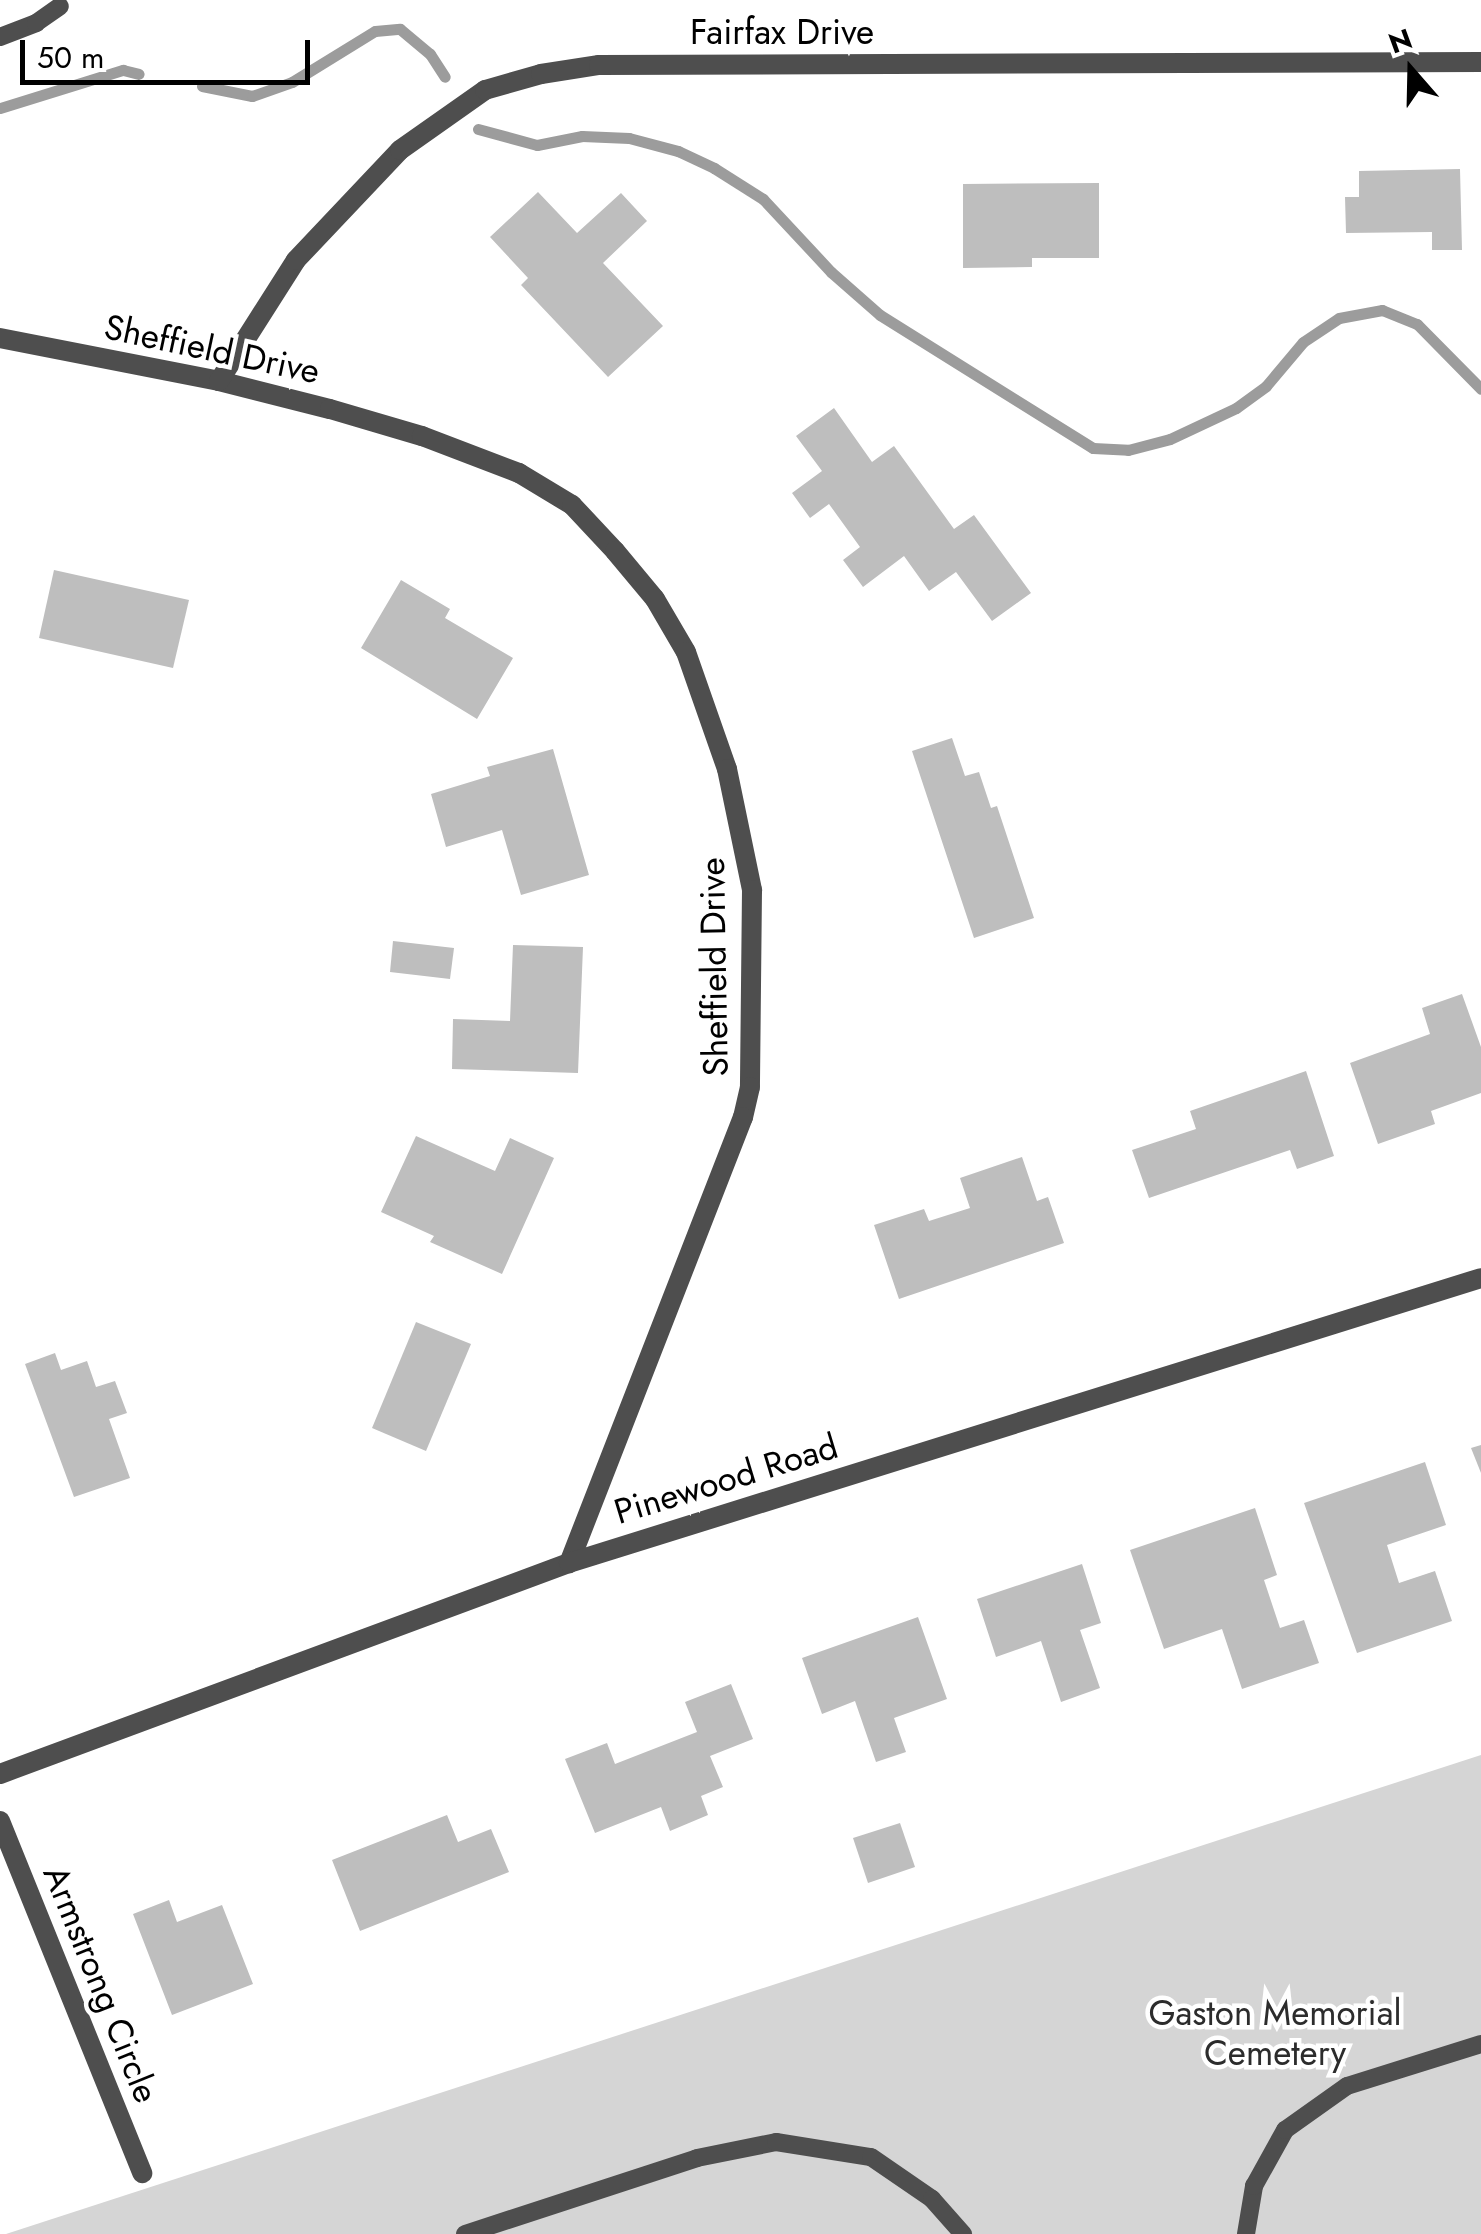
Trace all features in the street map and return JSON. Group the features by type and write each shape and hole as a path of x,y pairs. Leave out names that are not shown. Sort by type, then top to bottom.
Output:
{"street":[{"name":"Fairfax Drive","path":"218,381 296,260 400,150 484,90 542,74 600,65 1481,62"},
{"name":"Sheffield Drive","path":"0,338 218,381 422,436 519,474 572,505 655,598 686,652 727,769 752,890 750,1087 743,1117 569,1562"},
{"name":"Pinewood Road","path":"0,1774 569,1562 1481,1278"},
{"name":"Armstrong Circle","path":"0,1821 142,2172"}],"lane":[{"path":"0,37 36,24 60,6"},
{"path":"1246,2234 1254,2186 1285,2130 1348,2086 1481,2044"},
{"path":"465,2234 697,2158 776,2142 871,2157 932,2200 963,2234"}],"green space":[{"name":"Gaston Memorial Cemetery","path":"1481,1755 1481,2234 6,2234"}],"building":[{"path":"1460,169 1462,250 1432,250 1432,232 1346,233 1345,197 1359,197 1359,171"},
{"path":"1099,183 1099,258 1032,258 1032,267 963,268 963,184"},
{"path":"538,192 577,233 621,193 647,221 603,263 663,326 608,377 521,285 528,278 490,237"},
{"path":"834,408 872,462 894,446 954,529 974,515 1031,593 992,621 956,572 929,591 904,556 863,587 843,560 860,547 829,504 810,518 792,493 822,471 796,436"},
{"path":"54,570 189,600 173,668 39,638"},
{"path":"401,580 450,609 445,618 513,658 477,719 361,648"},
{"path":"952,738 965,776 979,772 991,808 997,806 1034,918 974,938 912,751"},
{"path":"553,749 589,875 521,895 502,830 446,847 431,794 490,776 487,767"},
{"path":"393,941 454,948 450,979 390,972"},
{"path":"513,945 583,947 578,1073 452,1069 453,1019 510,1021"},
{"path":"1462,994 1481,1047 1481,1093 1431,1111 1435,1124 1378,1144 1350,1063 1430,1034 1422,1008"},
{"path":"1306,1071 1334,1156 1297,1169 1290,1150 1149,1198 1132,1150 1196,1129 1190,1111"},
{"path":"416,1136 495,1171 510,1138 554,1158 502,1274 430,1242 434,1236 381,1212"},
{"path":"1022,1157 1037,1201 1048,1197 1064,1243 899,1299 874,1225 924,1209 929,1221 970,1208 960,1178"},
{"path":"416,1322 471,1344 426,1451 372,1428"},
{"path":"55,1353 61,1370 87,1361 96,1387 115,1381 127,1413 109,1419 130,1478 74,1497 25,1364"},
{"path":"1481,1445 1481,1473 1471,1448"},
{"path":"1425,1462 1446,1525 1387,1545 1399,1583 1435,1571 1452,1621 1357,1653 1304,1503"},
{"path":"1255,1508 1277,1575 1264,1580 1280,1628 1304,1620 1319,1663 1242,1689 1222,1629 1164,1649 1130,1550"},
{"path":"1082,1564 1101,1623 1080,1630 1100,1688 1061,1702 1041,1641 996,1657 977,1599"},
{"path":"918,1617 947,1699 894,1718 906,1752 876,1762 855,1701 822,1714 802,1658"},
{"path":"731,1684 753,1739 710,1756 723,1787 701,1796 708,1815 670,1831 661,1807 595,1833 565,1759 607,1743 615,1764 697,1732 685,1702"},
{"path":"447,1815 458,1842 491,1829 509,1872 360,1931 332,1860"},
{"path":"900,1823 915,1867 868,1883 853,1838"},
{"path":"169,1900 177,1922 222,1905 253,1984 172,2015 133,1914"}],"waterway":[{"path":"202,86 252,96 292,82 375,31 400,29 430,54 445,77"},
{"path":"0,108 123,70 139,74"},
{"path":"478,129 537,145 582,136 629,138 678,151 714,168 763,199 831,272 880,315 1093,448 1128,450 1170,439 1236,408 1266,386 1303,342 1339,318 1382,310 1417,324 1481,389"}]}
